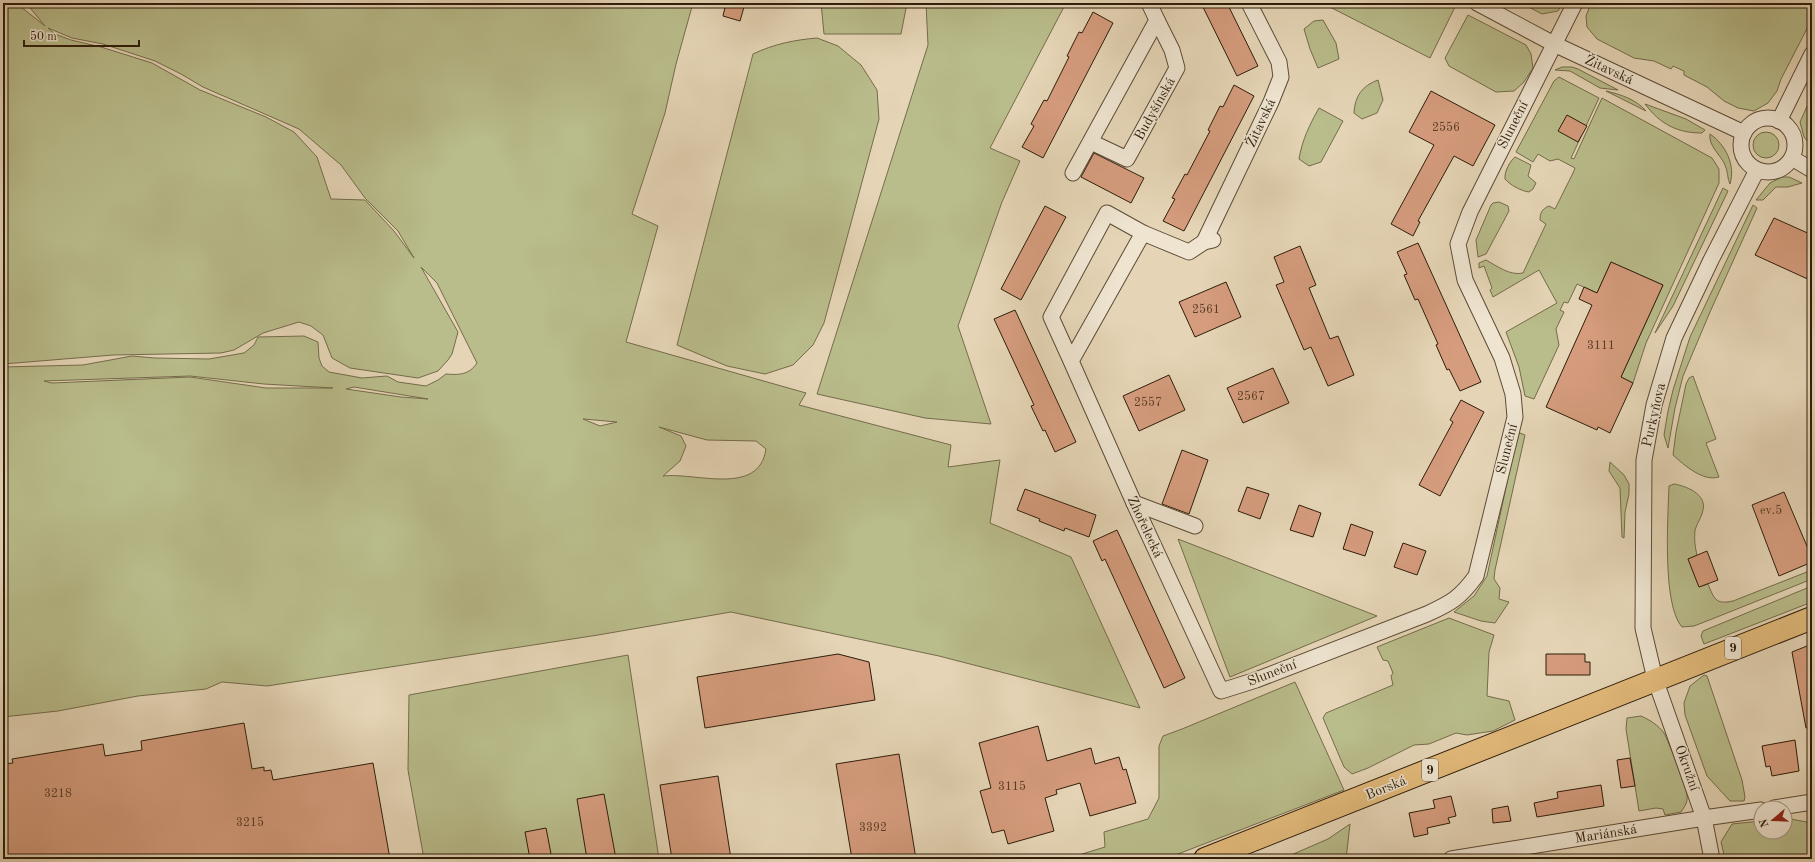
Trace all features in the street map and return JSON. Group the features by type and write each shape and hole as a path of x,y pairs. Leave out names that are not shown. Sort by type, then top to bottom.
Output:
{"main road":[{"name":"9","path":"1655,679 1812,618"},
{"name":"Borská","path":"1206,859 1655,679"}],"street":[{"name":"Budyšínská","path":"1091,142 1127,159 1177,68 1172,50 1149,3"},
{"name":"Žitavská","path":"1210,240 1281,77 1279,62 1249,3"},
{"name":"Žitavská","path":"1477,3 1554,44 1744,133"},
{"name":"Sluneční","path":"1221,691 1256,680 1427,614 1450,603 1465,592 1476,576 1515,418 1512,394 1502,358 1465,280 1458,244 1470,212 1575,3"},
{"path":"1073,172 1091,142 1157,20"},
{"path":"1779,121 1812,54"},
{"path":"1769,118 1779,121 1787,127 1793,136 1795,146 1792,158 1784,166 1774,172 1757,170 1743,157 1741,143 1744,133 1750,125 1758,120 1769,118"},
{"path":"1792,158 1812,170"},
{"name":"Purkyňova","path":"1655,679 1643,628 1642,573 1644,460 1654,405 1674,338 1711,260 1757,170"},
{"name":"Zhořelecká","path":"1210,240 1189,252 1143,234 1107,213 1051,317 1134,503 1221,691"},
{"path":"1071,360 1143,234"},
{"path":"1134,503 1195,526"},
{"name":"Okružní","path":"1655,679 1704,818 1712,859"},
{"path":"1793,805 1812,802"},
{"name":"Mariánská","path":"1451,859 1753,811"}],"green space":[{"path":"3,3 16,3 45,26 26,3 693,3 676,64 665,113 632,214 658,226 626,342 806,393 799,405 951,445 948,467 1000,460 990,523 1071,557 1140,708 939,656 731,612 598,635 267,686 222,682 206,689 138,696 58,711 3,717 3,367 83,365 132,356 209,359 244,353 254,345 258,337 304,336 318,342 319,358 322,366 329,372 362,378 387,376 398,382 426,386 446,374 459,374 467,372 477,363 437,283 421,267 458,332 452,354 448,360 438,371 418,378 350,368 332,358 323,335 311,326 299,322 263,333 234,350 221,353 113,355 3,364","holes":["48,28 72,38 103,44 155,61 203,87 299,129 341,165 365,198 398,231 414,258 394,231 365,200 331,199 317,157 294,132 266,117 200,90 152,63 55,34","190,376 264,384 333,388 266,388 190,377 52,383 44,381","354,387 428,399 401,397 346,389","583,419 584,419 617,422 600,426","659,427 707,440 756,441 766,449 761,464 751,473 739,478 724,479 663,476 680,461 686,446 681,436"]},
{"path":"821,3 907,3 901,34 824,34"},
{"path":"926,3 1066,3 990,148 1020,161 1002,202 958,326 991,424 925,418 817,394 928,45"},
{"path":"1322,3 1449,3 1455,7 1430,58"},
{"path":"1521,3 1563,3 1558,11 1542,14"},
{"path":"1591,3 1812,3 1812,19 1781,79 1777,91 1768,103 1754,111 1738,108 1724,101 1707,87 1684,75 1684,71 1673,66 1671,69 1654,61 1634,58 1597,39 1587,27 1586,16"},
{"path":"1468,15 1526,45 1531,54 1533,68 1524,82 1514,91 1496,92 1449,66 1445,58"},
{"path":"1323,20 1336,43 1339,59 1318,68 1304,29 1314,21"},
{"path":"817,38 838,46 861,65 877,90 879,119 824,323 813,345 793,365 765,374 727,366 677,345 753,54 784,43"},
{"path":"1562,67 1572,67 1578,69 1618,90 1600,88 1570,71 1555,70"},
{"path":"1559,77 1599,98 1571,158 1574,159 1602,98 1712,158 1719,169 1719,183 1646,343 1633,383 1621,377 1663,285 1611,262 1597,293 1577,284 1568,303 1564,302 1560,310 1564,312 1556,329 1559,345 1534,399 1525,396 1519,367 1506,332 1557,303 1539,270 1493,297 1490,290 1492,288 1484,266 1479,268 1479,263 1486,260 1508,272 1518,274 1523,273 1546,224 1540,220 1540,215 1545,208 1549,206 1555,209 1573,173 1575,168 1558,159 1550,161 1538,154 1533,162 1516,152 1554,81"},
{"path":"1378,80 1383,100 1377,113 1362,119 1354,113 1360,92 1372,82"},
{"path":"1606,91 1628,98 1646,111"},
{"path":"1812,95 1812,147 1804,137 1800,122"},
{"path":"1645,104 1686,119 1705,130 1702,133 1693,133 1670,126 1657,117"},
{"path":"1319,108 1343,121 1321,162 1309,166 1299,159 1307,132"},
{"path":"1766,132 1775,136 1779,145 1775,154 1766,158 1757,154 1753,145 1757,136"},
{"path":"1710,134 1725,149 1728,156 1732,170 1730,184 1726,167 1711,142"},
{"path":"1515,157 1531,165 1528,176 1536,183 1533,189 1529,192 1516,187 1505,179 1505,173 1511,161"},
{"path":"1782,177 1789,177 1802,183 1788,187 1776,187 1763,200 1756,200 1770,183"},
{"path":"1723,188 1728,191 1673,306 1655,333"},
{"path":"1499,202 1508,206 1509,211 1486,254 1478,257 1476,240 1491,205"},
{"path":"1753,205 1757,208 1683,376 1675,408 1668,448 1664,435 1668,411 1690,337"},
{"path":"1693,376 1716,439 1706,443 1719,477 1713,478 1700,475 1688,468 1673,455 1686,384 1689,378"},
{"path":"1520,433 1525,435 1494,579 1500,588 1499,599 1509,602 1495,623 1481,621 1454,612 1474,596 1487,576 1517,436"},
{"path":"1610,462 1624,475 1629,484 1629,494 1625,512 1624,538 1622,537 1620,488 1609,471"},
{"path":"1674,484 1690,489 1702,499 1702,513 1695,530 1697,555 1688,559 1699,587 1708,584 1716,599 1722,602 1733,601 1812,570 1812,579 1694,626 1682,627 1676,616 1671,600 1669,581 1667,538 1669,486"},
{"path":"1178,539 1377,616 1230,677"},
{"path":"1812,586 1812,602 1704,644 1701,636 1703,631"},
{"path":"1449,618 1494,635 1489,652 1487,696 1509,701 1515,720 1493,731 1467,735 1456,733 1429,744 1414,745 1368,768 1352,774 1344,767 1323,718 1326,713 1393,685 1391,676 1393,673 1388,661 1383,660 1377,647"},
{"path":"628,655 659,859 424,859 408,770 409,695"},
{"path":"1704,675 1707,676 1742,780 1745,797 1744,801 1730,801 1707,776 1685,715 1684,703 1690,686"},
{"path":"1295,682 1344,790 1165,859 1066,859 1105,847 1104,832 1148,819 1159,798 1159,746 1163,736"},
{"path":"1641,716 1651,721 1664,733 1669,745 1687,795 1687,802 1681,812 1665,815 1663,809 1656,808 1639,811 1626,729 1627,718"},
{"path":"1793,819 1812,823 1812,859 1725,859 1721,842 1732,824 1753,822 1753,840 1793,840"},
{"path":"1350,824 1346,859 1282,859 1328,839"}],"building":[{"path":"726,3 744,7 740,21 723,16"},
{"path":"1201,3 1227,3 1258,66 1237,76"},
{"path":"1093,12 1113,23 1043,158 1022,147 1034,126 1031,124 1044,100 1047,101 1069,57 1067,56 1079,32 1082,33"},
{"path":"1234,85 1254,96 1184,231 1163,221 1175,199 1172,198 1185,174 1187,175 1210,131 1208,130 1220,106 1223,107"},
{"path":"1431,91 1495,125 1473,166 1454,156 1418,221 1420,222 1413,236 1391,224 1434,145 1409,132"},
{"path":"1567,115 1587,126 1578,142 1558,131"},
{"path":"1094,153 1144,178 1131,203 1081,177"},
{"path":"1045,206 1066,217 1021,300 1001,289"},
{"path":"1774,218 1812,235 1812,281 1755,255"},
{"path":"1418,243 1481,382 1460,391 1449,369 1447,370 1436,345 1438,344 1418,299 1415,300 1404,275 1407,274 1397,252"},
{"path":"1300,246 1316,285 1309,288 1330,339 1338,336 1354,375 1328,386 1311,347 1304,350 1276,285 1284,282 1274,257"},
{"path":"1611,262 1663,285 1621,377 1633,383 1610,433 1598,427 1597,430 1546,407 1592,305 1579,299 1584,287 1597,293"},
{"path":"1226,282 1241,317 1195,337 1179,302"},
{"path":"1015,310 1076,442 1055,452 1045,430 1043,431 1031,406 1034,405 994,319"},
{"path":"1273,368 1289,403 1243,423 1227,388"},
{"path":"1169,375 1185,410 1139,431 1123,396"},
{"path":"1461,400 1484,412 1440,496 1419,485 1453,422 1450,420"},
{"path":"1182,450 1208,460 1189,514 1162,504"},
{"path":"1247,487 1269,494 1260,519 1238,511"},
{"path":"1025,489 1096,515 1089,537 1065,528 1064,531 1017,510"},
{"path":"1784,492 1812,558 1812,562 1779,576 1752,505"},
{"path":"1299,505 1321,513 1313,537 1290,530"},
{"path":"1351,524 1373,532 1365,556 1343,549"},
{"path":"1117,530 1185,678 1164,688 1105,559 1102,561 1093,541"},
{"path":"1403,543 1426,551 1417,575 1394,567"},
{"path":"1707,551 1718,580 1699,587 1688,559"},
{"path":"1812,644 1812,727 1806,728 1792,652"},
{"path":"838,654 869,662 875,700 705,728 697,677"},
{"path":"1546,654 1585,654 1585,662 1590,662 1590,675 1546,675"},
{"path":"244,723 252,769 264,767 264,771 271,770 273,780 373,763 390,859 3,859 3,802 6,802 3,786 3,764 13,763 12,759 103,744 105,756 142,750 141,741"},
{"path":"1038,726 1047,761 1091,748 1095,764 1119,757 1123,770 1126,769 1136,803 1090,816 1080,783 1056,790 1057,794 1045,798 1054,831 1008,844 1004,830 992,833 980,791 991,788 979,743"},
{"path":"1795,740 1799,771 1772,776 1770,766 1766,767 1762,746"},
{"path":"899,754 916,859 852,859 836,764"},
{"path":"1630,758 1635,786 1621,788 1617,760"},
{"path":"718,776 731,859 672,859 660,785"},
{"path":"1601,785 1604,806 1537,817 1534,803 1558,798 1557,792"},
{"path":"604,794 616,859 587,859 577,799"},
{"path":"1451,796 1456,816 1448,818 1450,823 1427,828 1428,834 1414,837 1409,813 1435,808 1433,800"},
{"path":"1508,806 1511,821 1493,823 1492,809"},
{"path":"546,828 552,859 530,859 525,832"}]}
